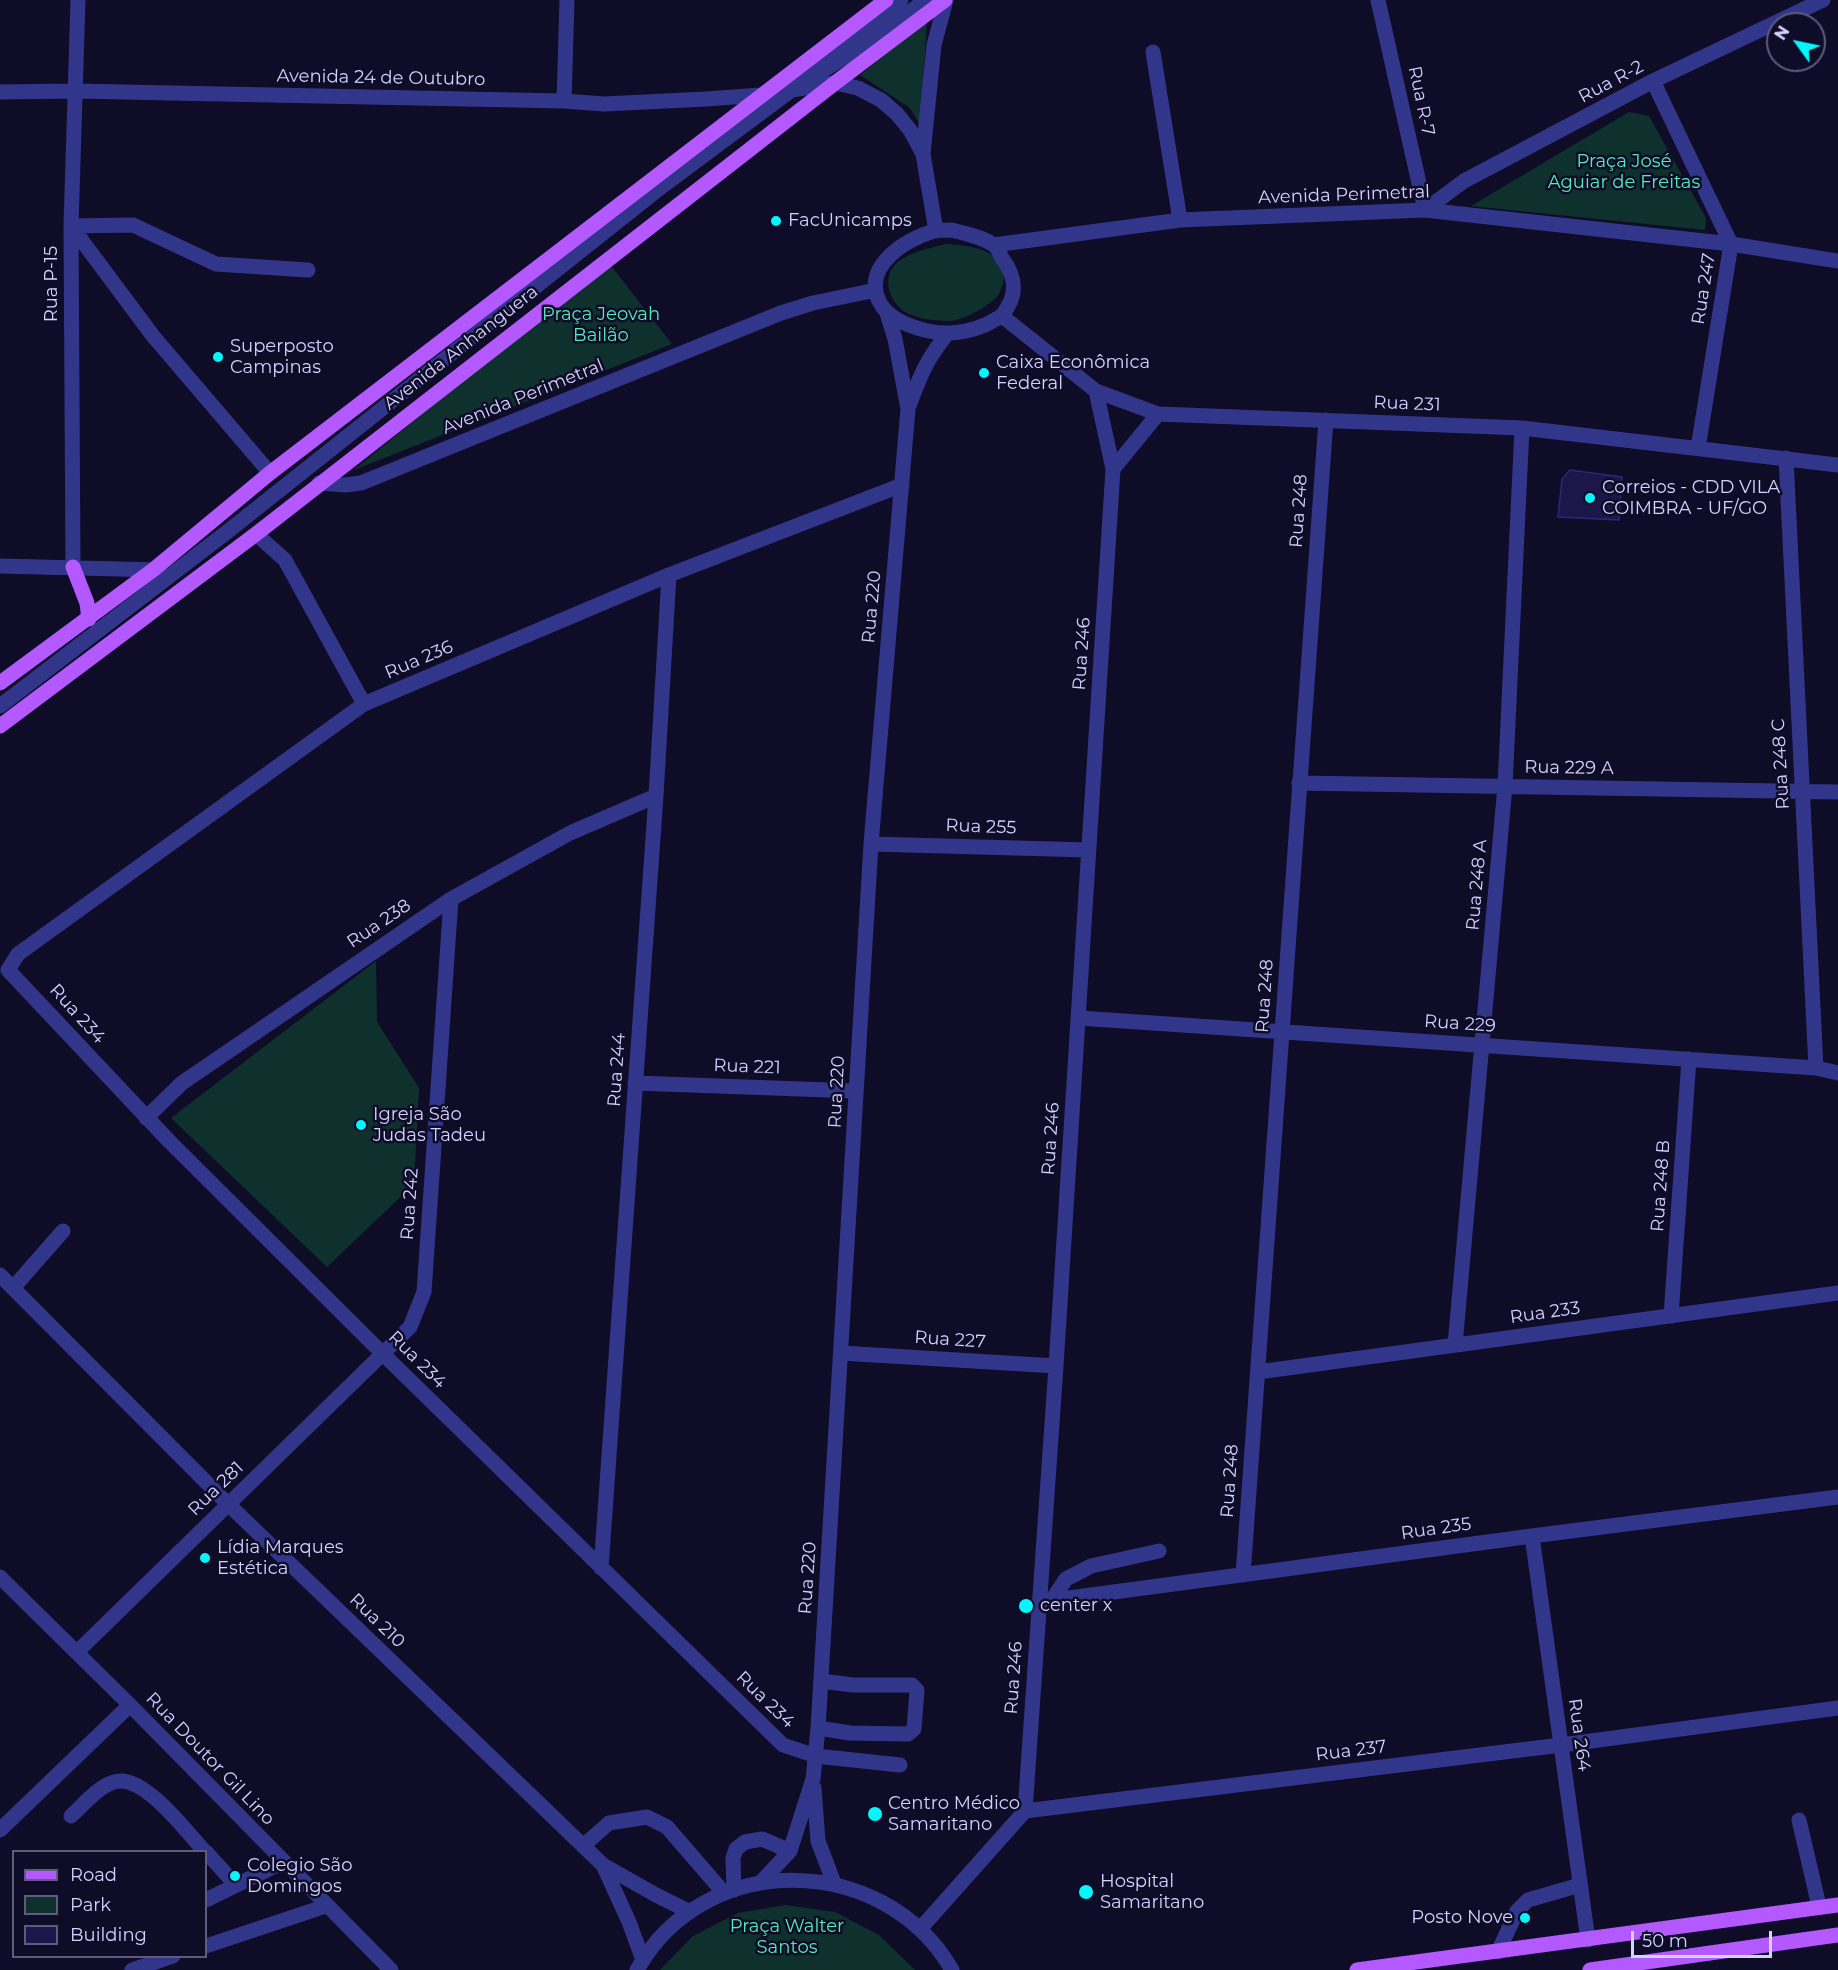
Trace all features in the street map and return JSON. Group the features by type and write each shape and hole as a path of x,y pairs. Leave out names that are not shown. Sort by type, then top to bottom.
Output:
{"main road":[{"name":"Avenida Anhanguera","path":"0,683 153,570 270,473 886,0"},
{"name":"Avenida Anhanguera","path":"0,726 256,534 835,83 946,0"},
{"path":"73,567 87,603 89,619"},
{"path":"1357,1970 1838,1905"},
{"path":"1591,1970 1838,1935"}],"street":[{"name":"Rua P-15","path":"73,567 71,226 78,0"},
{"path":"564,101 567,0"},
{"path":"0,706 176,571 660,188 793,89 901,0"},
{"path":"793,89 869,42 926,0"},
{"path":"936,231 923,154 934,45 946,0"},
{"name":"Rua R-7","path":"1378,0 1425,210"},
{"name":"Rua R-2","path":"1425,210 1464,181 1653,81 1823,0"},
{"path":"1153,52 1180,220"},
{"name":"Rua 247","path":"1653,81 1731,244 1698,448"},
{"path":"761,95 835,83 858,88 897,114 910,130 923,154"},
{"name":"Avenida 24 de Outubro","path":"0,92 75,91 564,101 604,104 761,95"},
{"name":"Avenida Perimetral","path":"994,245 1180,220 1425,210 1731,244 1838,261"},
{"path":"71,226 133,225 216,264 308,270"},
{"path":"71,226 153,336 270,473"},
{"path":"952,230 972,235 994,245 1009,268 1015,285 1012,300 1002,316 985,326 948,333 919,329 887,313 879,302 876,290 877,275 885,260 900,247 918,237 936,231 952,230"},
{"name":"Avenida Perimetral","path":"319,483 345,485 362,483 782,313 813,303 876,290"},
{"name":"Rua 220","path":"887,313 895,339 908,409"},
{"name":"Rua 231","path":"1002,316 1096,391 1158,414 1522,428 1838,465"},
{"name":"Rua 220","path":"761,1882 790,1851 813,1779 816,1756 871,844 908,409 920,374 932,353 948,333"},
{"name":"Rua 246","path":"1025,1811 1045,1601 1056,1366 1113,469 1096,391"},
{"path":"1113,469 1158,414"},
{"name":"Rua 248","path":"1243,1575 1326,420"},
{"name":"Rua 248 A","path":"1455,1345 1505,786 1522,428"},
{"name":"Rua 248 C","path":"1786,458 1816,1068"},
{"name":"Rua 236","path":"4,970 18,954 364,704 669,575 902,485"},
{"path":"256,534 285,560 364,704"},
{"path":"0,566 206,571"},
{"name":"Rua 244","path":"601,1568 656,795 669,575"},
{"name":"Rua 229 A","path":"1299,783 1838,792"},
{"name":"Rua 238","path":"146,1118 182,1083 451,899 570,833 656,795"},
{"name":"Rua 255","path":"871,844 1089,850"},
{"name":"Rua 242","path":"383,1354 410,1327 424,1292 451,899"},
{"name":"Rua 234","path":"4,970 146,1118 383,1354 783,1745 816,1756 900,1765"},
{"name":"Rua 229","path":"1079,1018 1816,1068 1838,1073"},
{"name":"Rua 248 B","path":"1671,1316 1689,1059"},
{"name":"Rua 221","path":"635,1083 856,1091"},
{"path":"13,1288 63,1231"},
{"name":"Rua 210","path":"0,1275 228,1504 603,1865 690,1912"},
{"name":"Rua 233","path":"1258,1372 1838,1293"},
{"name":"Rua 227","path":"841,1353 1056,1366"},
{"name":"Rua 281","path":"77,1653 383,1354"},
{"name":"Rua 235","path":"1045,1601 1838,1497"},
{"name":"Rua 264","path":"1532,1536 1588,1940"},
{"path":"1045,1601 1066,1579 1091,1566 1159,1551"},
{"name":"Rua Doutor Gil Lino","path":"0,1577 130,1705 391,1970"},
{"path":"818,1728 850,1733 908,1734 914,1729 917,1690 912,1685 821,1681"},
{"path":"0,1830 130,1705"},
{"name":"Rua 237","path":"1025,1811 1561,1746 1838,1708"},
{"name":"Rua 220","path":"813,1779 818,1840 834,1883"},
{"path":"71,1816 103,1787 119,1781 137,1785 158,1802 203,1850"},
{"path":"920,1929 1025,1811"},
{"path":"583,1846 609,1823 647,1817 667,1827 729,1892"},
{"path":"1799,1820 1819,1906"},
{"path":"729,1892 733,1858 736,1849 745,1842 762,1839 790,1851"},
{"path":"207,1854 237,1885"},
{"path":"207,1900 283,1862"},
{"name":"Rua 210","path":"603,1865 629,1922 640,1965"},
{"path":"640,1965 664,1934 690,1912 729,1892 761,1882 798,1879 834,1883 880,1900 920,1929 943,1955 952,1970"},
{"path":"1497,1952 1517,1911 1528,1900 1580,1885"},
{"path":"207,1946 326,1906"},
{"path":"132,1970 167,1958"}],"green space":[{"path":"927,21 920,125 910,108 860,75"},
{"name":"Praça José Aguiar de Freitas","path":"1629,112 1649,116 1706,218 1705,230 1471,206"},
{"path":"945,244 976,248 994,256 1001,263 1004,272 999,294 982,308 955,320 927,319 905,312 890,293 888,286 891,271 907,256"},
{"name":"Praça Jeovah Bailão","path":"608,262 672,344 354,470"},
{"path":"376,961 377,1022 419,1088 414,1184 327,1267 171,1118"},
{"name":"Praça Walter Santos","path":"786,1905 835,1912 879,1935 915,1970 660,1970 693,1936 738,1913"}],"building":[{"name":"Correios - CDD VILA COIMBRA - UF/GO","path":"1570,470 1622,477 1619,520 1558,517 1562,479"}],"place":[{"name":"FacUnicamps","path":"776,221"},
{"name":"Superposto Campinas","path":"218,357"},
{"name":"Caixa Econômica Federal","path":"984,373"},
{"name":"Correios - CDD VILA COIMBRA - UF/GO","path":"1590,498"},
{"name":"Igreja São Judas Tadeu","path":"361,1125"},
{"name":"Lídia Marques Estética","path":"205,1558"},
{"name":"center x","path":"1026,1606"},
{"name":"Centro Médico Samaritano","path":"875,1814"},
{"name":"Colegio São Domingos","path":"235,1876"},
{"name":"Hospital Samaritano","path":"1086,1892"},
{"name":"Posto Nove","path":"1525,1918"}]}
